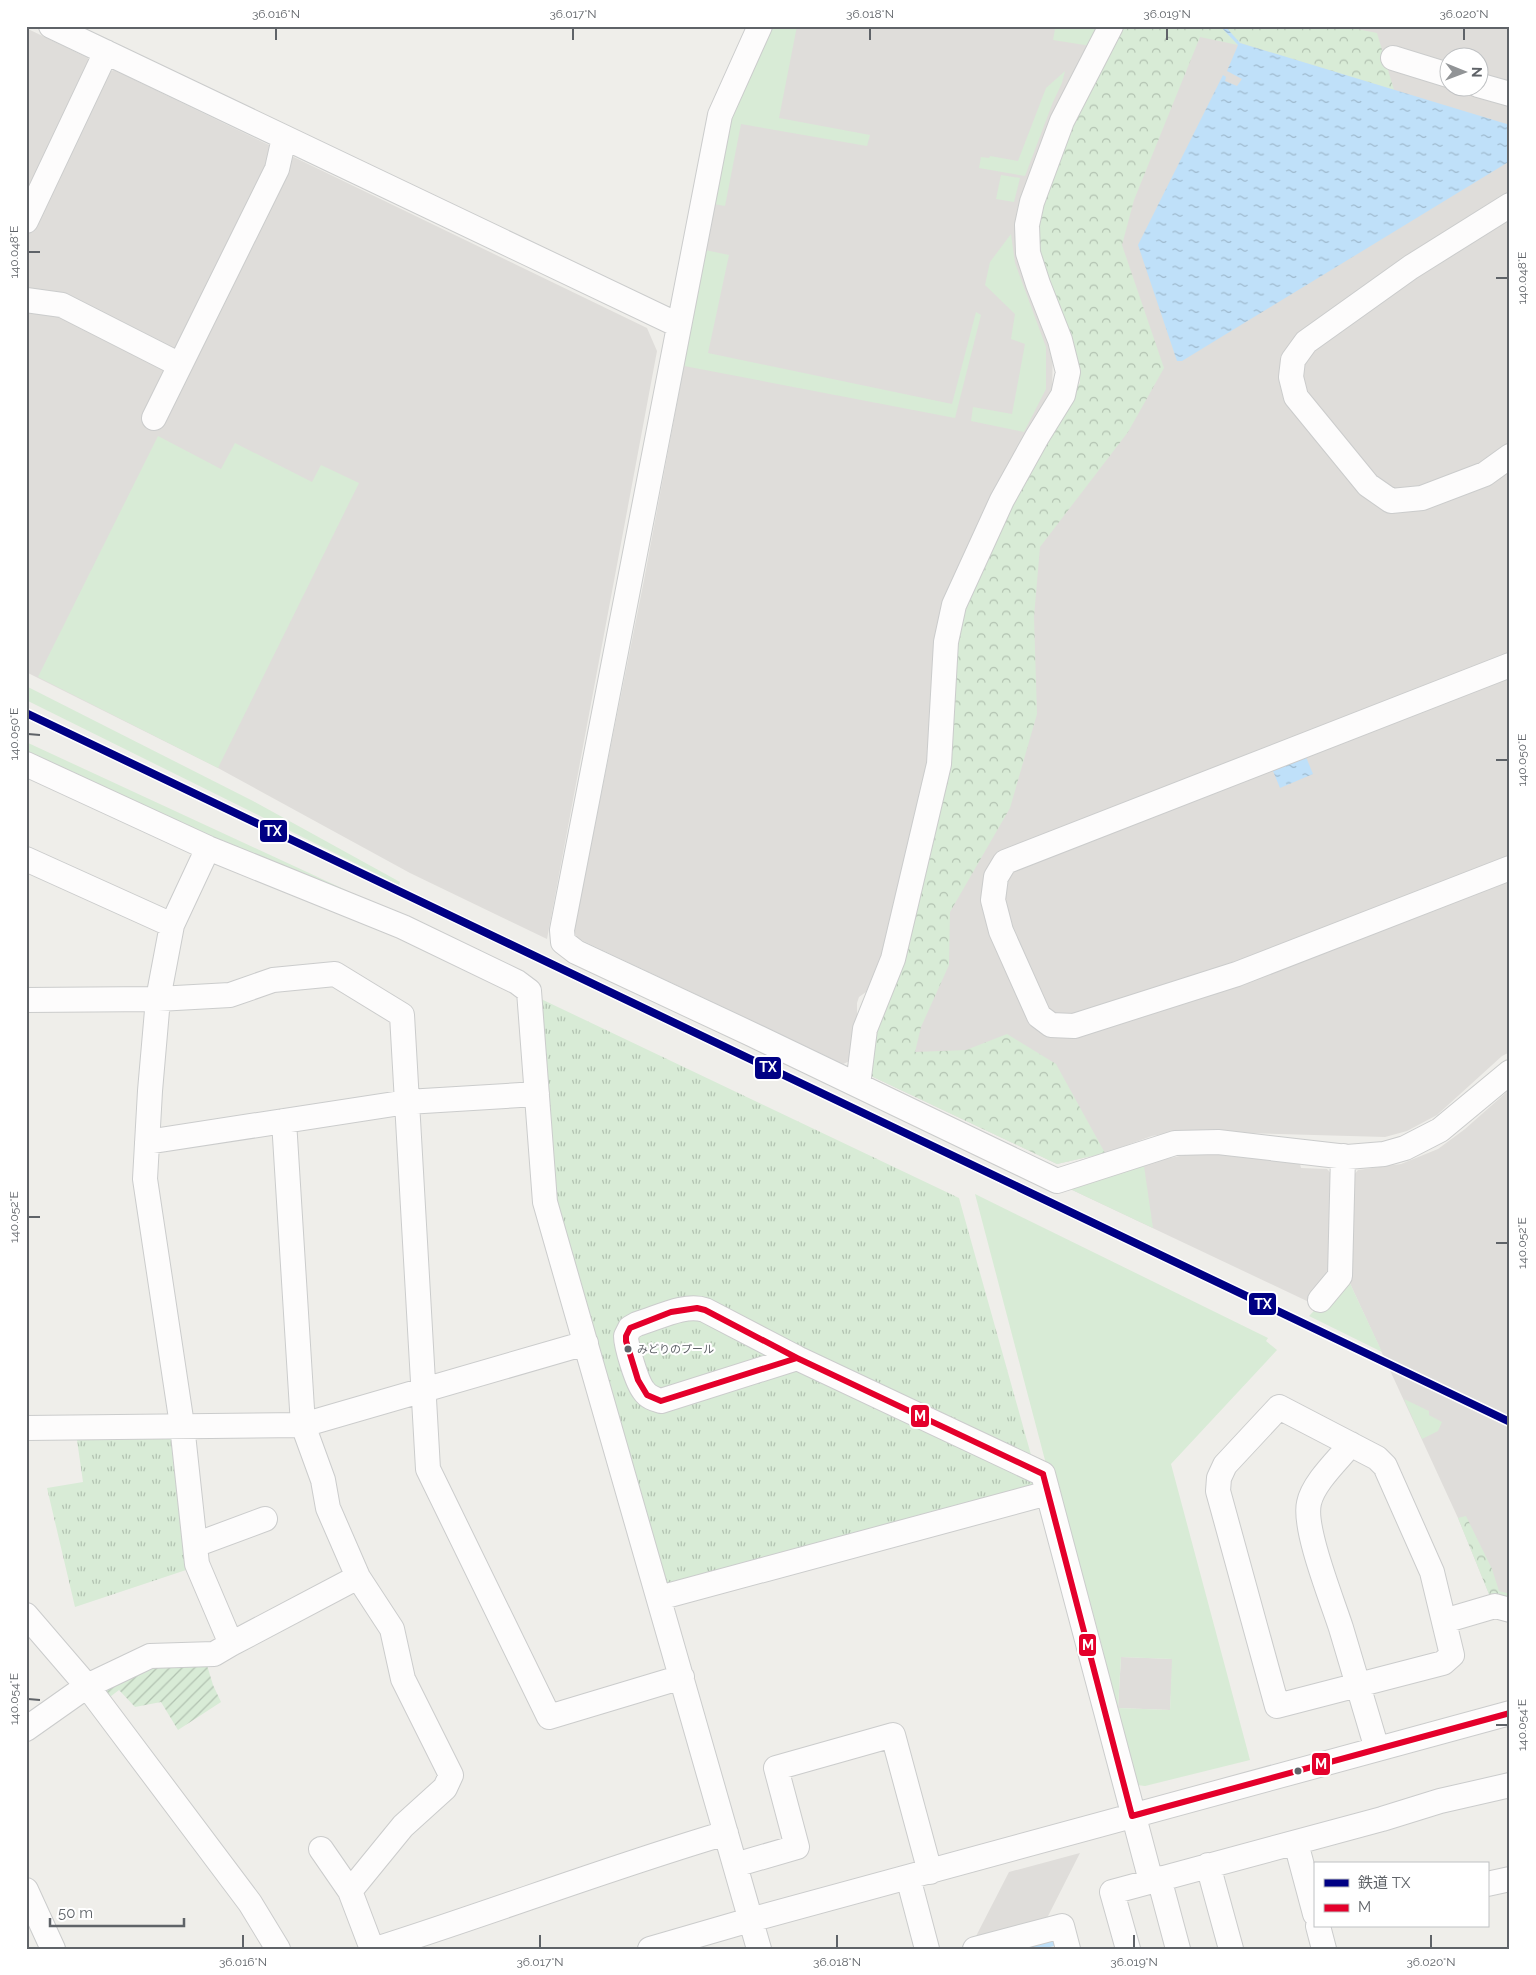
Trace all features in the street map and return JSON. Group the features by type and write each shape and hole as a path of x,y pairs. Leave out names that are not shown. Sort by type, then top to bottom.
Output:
{"street":[{"path":"51,26 678,325"},
{"path":"760,26 720,115 562,930 563,942 576,952 1057,1181 1175,1143 1218,1142 1343,1156 1384,1154 1405,1148 1440,1130 1510,1072"},
{"path":"858,1085 865,1029 893,959 939,764 946,642 954,605 1002,500 1037,436 1063,395 1068,372 1060,340 1028,254 1027,225 1032,202 1062,121 1111,26"},
{"path":"26,221 106,52"},
{"path":"1393,58 1438,72"},
{"path":"1488,87 1510,94"},
{"path":"154,418 277,170 284,138"},
{"path":"1510,205 1411,267 1306,342 1293,360 1291,377 1296,397 1368,485 1391,501 1422,498 1485,474 1510,456"},
{"path":"26,300 62,305 180,365"},
{"path":"1510,665 1005,862 996,877 993,900 1001,931 1039,1016 1051,1025 1074,1026 1237,974 1510,868"},
{"path":"26,764 208,848 403,926 523,986 529,991 545,1202 759,1949"},
{"path":"208,848 172,925 158,999 146,1179 182,1425 197,1564 231,1644"},
{"path":"26,858 172,925"},
{"path":"26,1000 158,999 230,995 273,980 335,974 402,1015 428,1469 548,1717 682,1677"},
{"path":"147,1142 407,1102 538,1094"},
{"path":"284,1121 303,1425 323,1480 328,1508 358,1577 392,1629 403,1680 451,1775 446,1788 403,1826 350,1891"},
{"path":"1320,1300 1340,1276 1343,1156"},
{"path":"797,1358 661,1401 651,1398 642,1389 628,1350 626,1336 630,1328 637,1324 696,1307 797,1358 1043,1474 1132,1816 1178,1949"},
{"path":"26,1428 303,1425 586,1344"},
{"path":"1279,1407 1377,1458 1385,1466 1432,1572 1444,1621 1452,1655 1443,1663 1277,1706 1218,1491 1219,1478 1225,1465 1279,1407"},
{"path":"1351,1444 1314,1489 1309,1502 1307,1516 1377,1749"},
{"path":"659,1598 1048,1493"},
{"path":"195,1545 265,1519"},
{"path":"26,1729 87,1686 150,1656 214,1654 358,1577"},
{"path":"1444,1621 1495,1606 1510,1610"},
{"path":"26,1615 87,1686 250,1903 278,1949"},
{"path":"650,1949 750,1920 1510,1713"},
{"path":"735,1865 797,1846 776,1768 893,1735 919,1874 928,1949"},
{"path":"1128,1949 1112,1892 1296,1843 1440,1801 1510,1785"},
{"path":"376,1949 672,1849 726,1833"},
{"path":"1296,1843 1314,1900"},
{"path":"322,1849 350,1891 372,1949"},
{"path":"1208,1865 1231,1949"},
{"path":"1488,1884 1510,1879"},
{"path":"26,1890 53,1949"},
{"path":"975,1949 1062,1926 1068,1949"}],"shaded area":[{"path":"773,26 1101,26 1053,344 1052,395 931,748 883,960 866,992 859,997 857,1003 857,1032 852,1060 843,1064 577,938 574,930 644,580 730,120"},
{"path":"1122,26 1510,26 1510,1052 1502,1056 1437,1115 1407,1131 1385,1137 1180,1131 1152,1136 1105,1153 1057,1164 871,1076 1067,402 1080,383 1079,369"},
{"path":"26,28 88,58 91,66 26,202"},
{"path":"114,70 647,328 657,351 547,939 410,873 218,768 26,672 26,240 106,73"},
{"path":"1510,1089 1510,1605 1491,1599 1458,1518 1347,1277 1349,1181 1358,1170 1401,1164 1438,1149 1465,1129"},
{"path":"1205,1153 1300,1164 1301,1168 1327,1169 1336,1179 1334,1265 1309,1302 1068,1188 1098,1181 1161,1160 1189,1154"},
{"path":"1121,1657 1173,1659 1170,1710 1118,1708"},
{"path":"1080,1853 1044,1924 973,1942 1009,1872"}],"green space":[{"path":"773,26 797,26 779,118 870,135 867,146 741,124 725,206 714,204 730,120"},
{"path":"1046,26 1101,26 1091,46 1053,40 1055,29"},
{"path":"1122,26 1342,26 1377,33 1394,90 1240,43 1238,45 1200,37 1134,200 1122,245 1164,368 1128,432 1040,547 1034,617 1037,714 1010,808 950,912 949,965 921,1027 915,1052 966,1050 1007,1034 1056,1064 1105,1153 1057,1164 871,1076 879,1011 964,609 1021,486 1067,402 1080,383 1079,369 1036,257 1038,222 1042,200 1083,99"},
{"path":"1065,71 1025,176 979,168 981,157 989,158 990,156 1018,161 1046,88"},
{"path":"1001,175 1020,178 1014,202 996,199"},
{"path":"1011,234 1015,263 1046,347 1046,389 1024,432 971,421 973,407 1012,414 1025,344 1011,339 1015,314 985,285 990,262"},
{"path":"705,250 729,255 708,353 952,404 976,312 981,315 955,418 684,366"},
{"path":"158,436 221,469 235,443 312,482 321,465 359,483 218,768 38,677"},
{"path":"26,686 253,801 400,882 399,885 26,700"},
{"path":"26,742 350,892 348,895 286,873 26,754"},
{"name":"みどりのプール","path":"541,999 959,1198 1040,1487 670,1588 664,1583 553,1195"},
{"path":"1144,1166 1153,1228 1068,1188"},
{"path":"975,1194 1268,1338 1266,1341 1277,1350 1171,1464 1250,1760 1145,1786 1137,1785 1099,1635 1057,1482 1051,1483","holes":["1121,1657 1172,1659 1170,1710 1118,1708"]},
{"path":"1347,1277 1382,1352 1309,1316"},
{"path":"1404,1399 1429,1411 1429,1415 1442,1422 1438,1431 1422,1439"},
{"path":"76,1433 175,1435 189,1569 75,1607 47,1488 83,1482"},
{"path":"1466,1516 1492,1569 1499,1591 1510,1594 1510,1605 1491,1599 1458,1518"},
{"path":"206,1662 213,1685 221,1702 178,1730 161,1702 135,1707 119,1690 106,1700 101,1689 146,1666"}],"water":[{"path":"1220,26 1225,26 1240,43 1510,125 1510,161 1182,361 1177,361 1138,245 1223,75 1226,77 1225,81 1237,86 1242,79 1227,71 1238,45"},
{"path":"1306,757 1313,774 1280,788 1273,771"}],"waterway":[{"path":"1033,1949 1057,1942"}],"rail line":[{"name":"TX","path":"26,713 1510,1422"}],"transit line":[{"name":"M","path":"697,1308 705,1310 797,1358 661,1401 647,1395 638,1380 626,1341 630,1328 671,1312 697,1308"},
{"name":"M","path":"797,1358 1043,1474"},
{"name":"M","path":"1043,1474 1048,1493 1132,1816 1043,1474"},
{"name":"M","path":"1132,1816 1510,1713"}],"place":[{"name":"みどりのプール","path":"628,1349"}]}
